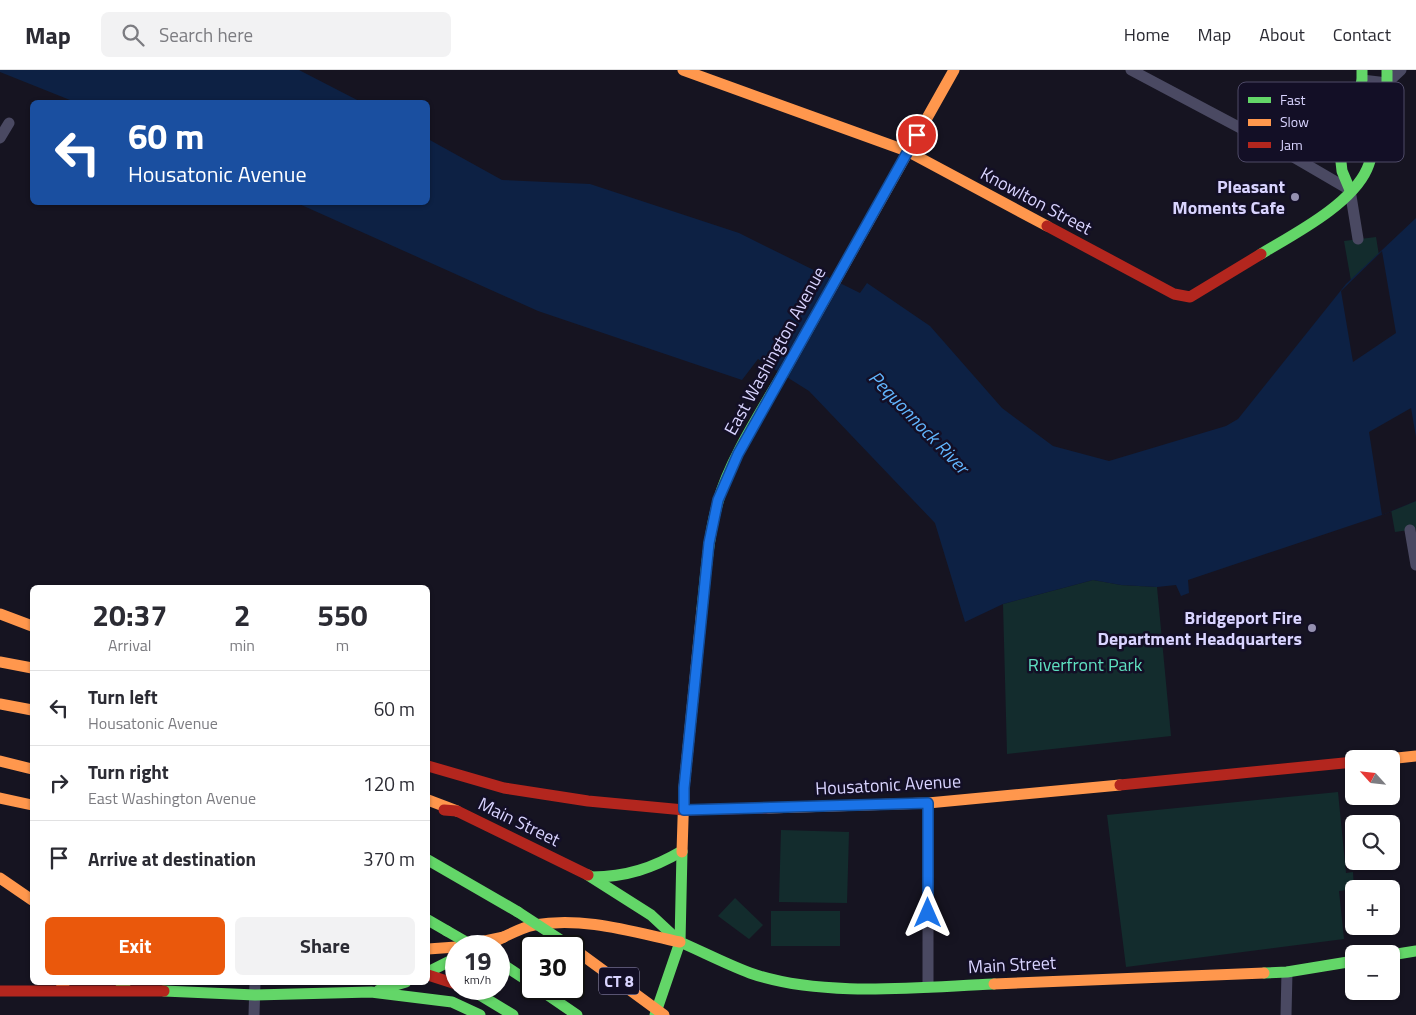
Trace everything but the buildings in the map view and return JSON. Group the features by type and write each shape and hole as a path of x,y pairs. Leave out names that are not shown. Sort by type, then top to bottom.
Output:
{"main road":[{"name":"Knowlton Street","path":"683,70 907,151 1174,294 1190,298 1328,213 1360,182 1369,162"},
{"name":"East Washington Avenue","path":"655,1015 680,942 684,788 709,543 718,500 738,454 778,381 954,70"},
{"path":"1341,162 1342,171 1350,190"},
{"path":"0,614 30,625"},
{"path":"0,662 30,668"},
{"path":"0,704 30,710"},
{"path":"1400,758 1416,756"},
{"path":"0,761 30,768"},
{"name":"Housatonic Avenue","path":"430,767 504,788 588,801 684,810 928,803 1345,763"},
{"path":"0,798 30,805"},
{"path":"430,801 457,811"},
{"name":"Main Street","path":"430,808 457,811 592,877 651,915 680,942"},
{"name":"Main Street","path":"592,877 618,878 652,869 682,851"},
{"path":"430,861 518,912 553,935"},
{"path":"0,878 30,899"},
{"path":"430,921 454,935"},
{"name":"Main Street","path":"509,935 533,925 574,921 602,924 642,935 680,942 751,973 806,985 928,987 1287,972 1345,962"},
{"path":"430,949 445,948"},
{"path":"1400,953 1416,950"},
{"name":"CT 8","path":"585,957 664,1015"},
{"path":"430,973 445,964"},
{"path":"430,975 445,980"},
{"path":"123,986 136,985"},
{"path":"371,992 396,985"},
{"path":"1,993 62,986 123,986 255,995 371,992 452,1002 480,1015"},
{"path":"490,1000 512,1015"},
{"path":"555,1000 577,1015"}],"street":[{"path":"1131,70 1238,127"},
{"path":"1388,82 1401,70"},
{"path":"1362,75 1384,82"},
{"path":"0,138 9,122"},
{"path":"1302,162 1350,190 1358,239"},
{"path":"1410,530 1416,565"},
{"path":"928,803 928,987"},
{"path":"1286,1015 1287,972"},
{"path":"254,1015 255,985"}],"green space":[{"path":"1376,237 1392,334 1364,355 1344,241"},
{"path":"1377,431 1416,464 1416,529 1395,532"},
{"name":"Riverfront Park","path":"1093,580 1121,585 1157,587 1171,736 1007,754 1003,604"},
{"path":"1338,792 1345,870 1346,873 1353,872 1353,880 1345,880 1345,890 1339,891 1344,939 1126,967 1107,815"},
{"path":"781,830 849,832 847,903 779,902"},
{"path":"735,898 763,925 749,939 718,916"},
{"path":"771,911 840,911 840,946 771,946"}],"water":[{"path":"0,70 299,70 357,100 70,100 0,72"},
{"name":"Pequonnock River","path":"430,140 502,180 590,184 739,233 860,293 867,283 930,326 1002,408 1053,446 1109,461 1226,426 1238,419 1346,284 1416,218 1416,501 1382,515 1188,580 1189,593 1181,596 1176,585 1157,587 1121,585 1093,580 1003,604 965,622 935,523 809,391 758,359 742,380 538,311 301,205 430,205"}],"pier":[{"path":"1382,251 1396,333 1353,362 1341,291"},
{"path":"1411,408 1416,437 1416,501 1382,515 1369,432"}],"traffic: fast":[{"path":"1361,82 1362,70"},
{"path":"1387,70 1387,82"},
{"path":"1341,162 1342,171 1350,190"},
{"path":"1261,254 1320,218 1348,195 1359,182 1370,162"},
{"path":"702,609 712,528 723,485 739,450 788,365"},
{"path":"592,877 628,873 650,867 682,851"},
{"path":"682,852 680,942 732,966 778,981 808,986 870,989 994,984"},
{"path":"430,861 518,912"},
{"path":"588,875 651,915 680,942"},
{"path":"518,912 553,935"},
{"path":"430,921 447,931"},
{"path":"447,931 454,935"},
{"path":"655,1015 680,942"},
{"path":"1400,954 1416,951"},
{"path":"1264,973 1287,972 1345,962"},
{"path":"430,971 445,964"},
{"path":"510,969 520,976"},
{"path":"123,985 127,990"},
{"path":"379,990 396,985"},
{"path":"164,991 255,995 371,992 452,1002 480,1015"},
{"path":"488,1000 513,1015"},
{"path":"555,1000 577,1015"}],"traffic: slow":[{"path":"683,70 907,151 1047,226"},
{"path":"788,365 954,70"},
{"path":"682,852 684,788 702,609"},
{"path":"0,614 30,625"},
{"path":"0,662 30,668"},
{"path":"0,704 30,710"},
{"path":"1400,758 1416,756"},
{"path":"0,761 30,768"},
{"path":"768,808 928,803 1120,785"},
{"path":"0,798 30,805"},
{"path":"430,801 457,811"},
{"path":"0,878 30,899"},
{"path":"507,935 528,926 571,922 608,926 680,942"},
{"path":"430,949 445,948"},
{"path":"585,957 664,1015"},
{"path":"994,984 1264,973"},
{"path":"60,990 63,985"}],"traffic: jam":[{"path":"1047,226 1174,294 1190,297 1261,254"},
{"path":"1120,785 1345,763"},
{"path":"430,767 504,788 588,801 684,810 768,808"},
{"path":"444,810 457,811 588,875"},
{"path":"430,976 445,980"},
{"path":"0,991 164,991"}],"place":[{"name":"Pleasant Moments Cafe","path":"1295,197"},
{"name":"Bridgeport Fire Department Headquarters","path":"1312,628"}],"route":[{"path":"917,135 738,454 718,500 709,543 684,788 684,810 928,803 928,913"}]}
